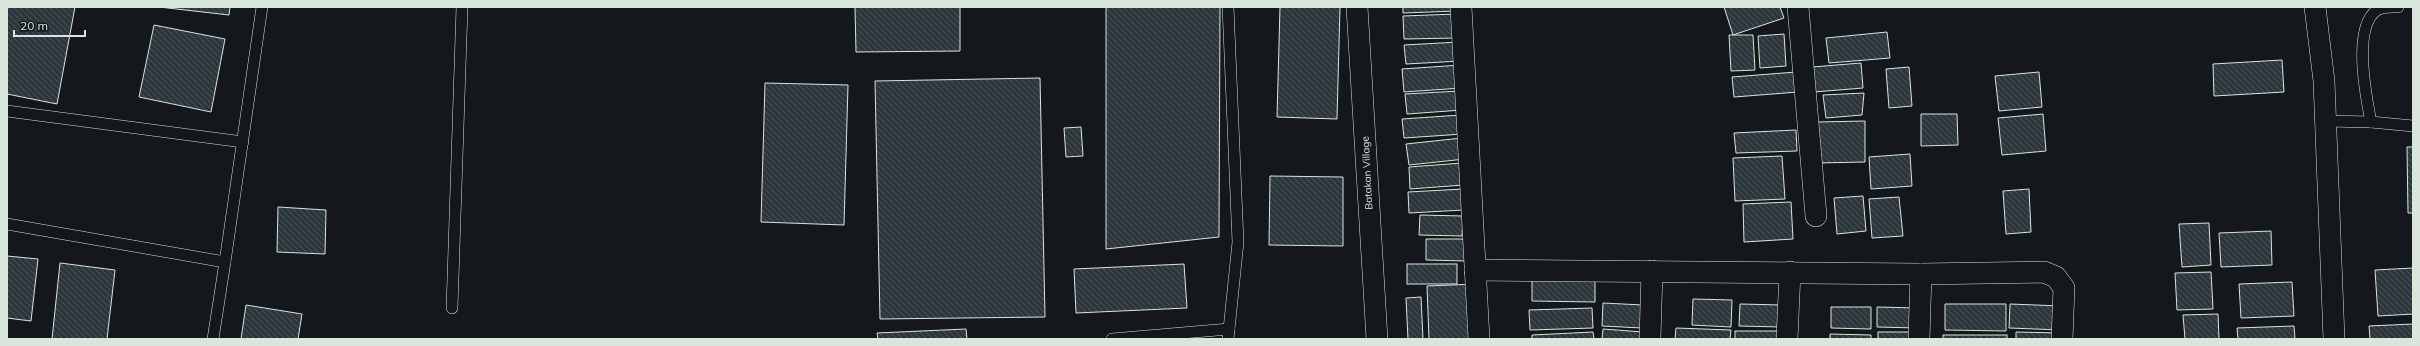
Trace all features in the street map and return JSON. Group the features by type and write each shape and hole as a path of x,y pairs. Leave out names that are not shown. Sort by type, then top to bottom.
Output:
{"street":[{"name":"Batakan Village","path":"1357,7 1378,339"},
{"path":"1461,7 1479,339"},
{"path":"1798,7 1816,216"},
{"path":"2315,7 2324,81 2334,339"},
{"path":"1475,270 1921,274 2044,272 2056,277 2064,288 2062,339"},
{"path":"1650,339 1652,271"},
{"path":"1787,339 1790,272"},
{"path":"1919,339 1921,274"}],"lane":[{"path":"212,339 225,262 262,7"},
{"path":"452,308 462,7"},
{"path":"1112,339 1229,334 1238,242 1228,7"},
{"path":"2371,122 2365,90 2363,44 2366,30 2375,12 2382,8 2398,7"},
{"path":"7,111 243,142"},
{"path":"2326,121 2371,122 2413,126"},
{"path":"7,224 225,262"}],"building":[{"path":"7,7 75,7 57,104 7,94"},
{"path":"159,7 230,7 229,15"},
{"path":"855,7 960,7 960,51 856,52"},
{"path":"1106,7 1220,7 1219,237 1106,249"},
{"path":"1280,7 1340,7 1337,119 1277,117"},
{"path":"1403,7 1457,7 1457,11 1403,13"},
{"path":"1724,7 1780,7 1784,18 1733,35"},
{"path":"1456,14 1457,38 1404,39 1403,16"},
{"path":"154,25 225,39 211,112 139,97"},
{"path":"1887,32 1890,58 1829,63 1826,38"},
{"path":"1784,34 1786,66 1760,68 1758,36"},
{"path":"1729,35 1753,35 1755,70 1731,71"},
{"path":"1459,42 1461,61 1406,64 1404,45"},
{"path":"2282,60 2284,92 2214,96 2213,64"},
{"path":"1861,63 1863,88 1814,92 1812,67"},
{"path":"1461,65 1462,88 1404,92 1402,69"},
{"path":"1909,67 1912,106 1889,108 1886,69"},
{"path":"1796,72 1798,92 1734,97 1732,77"},
{"path":"2039,72 2042,107 1999,111 1995,76"},
{"path":"1040,78 1045,317 880,319 875,81"},
{"path":"765,83 848,85 844,225 761,222"},
{"path":"1460,91 1462,110 1407,114 1405,94"},
{"path":"1864,93 1862,115 1826,118 1823,95"},
{"path":"1921,114 1957,114 1958,145 1921,146"},
{"path":"2043,114 2046,151 2002,155 1998,118"},
{"path":"1461,115 1463,134 1404,138 1402,119"},
{"path":"1865,121 1865,162 1817,163 1817,122"},
{"path":"1081,127 1083,156 1066,157 1064,128"},
{"path":"1796,130 1797,151 1736,153 1734,133"},
{"path":"1462,138 1465,159 1409,165 1406,144"},
{"path":"2407,147 2413,147 2413,213 2408,213"},
{"path":"1910,154 1912,186 1871,189 1869,157"},
{"path":"1782,156 1785,199 1735,201 1733,158"},
{"path":"1462,163 1464,185 1410,189 1409,167"},
{"path":"1270,176 1343,177 1343,246 1269,245"},
{"path":"1463,189 1464,210 1409,213 1408,192"},
{"path":"2029,189 2031,232 2006,234 2003,191"},
{"path":"1863,196 1866,231 1837,234 1834,198"},
{"path":"1899,197 1903,236 1872,238 1869,199"},
{"path":"1791,202 1793,239 1744,242 1743,204"},
{"path":"278,207 326,210 325,254 277,252"},
{"path":"1420,215 1463,216 1462,236 1419,235"},
{"path":"2209,223 2211,265 2182,267 2179,224"},
{"path":"2271,231 2272,265 2221,267 2219,233"},
{"path":"1426,239 1466,239 1466,261 1426,260"},
{"path":"7,256 38,259 31,321 7,318"},
{"path":"60,263 115,270 107,339 52,339"},
{"path":"1184,264 1187,308 1076,313 1074,269"},
{"path":"1407,264 1457,264 1457,284 1407,284"},
{"path":"2413,268 2413,314 2378,316 2375,270"},
{"path":"2211,272 2213,309 2177,310 2175,273"},
{"path":"1532,280 1595,281 1595,302 1532,301"},
{"path":"2292,282 2294,316 2241,318 2239,284"},
{"path":"1476,284 1479,339 1429,339 1427,286"},
{"path":"1421,297 1423,339 1408,339 1406,298"},
{"path":"1693,299 1732,300 1731,327 1692,325"},
{"path":"1603,303 1643,305 1642,328 1602,326"},
{"path":"1740,304 1782,305 1781,327 1739,326"},
{"path":"1945,304 2006,304 2006,331 1945,330"},
{"path":"2010,304 2061,306 2061,330 2009,328"},
{"path":"246,305 302,314 298,339 241,339"},
{"path":"1831,307 1871,307 1871,329 1831,328"},
{"path":"1877,307 1917,308 1917,328 1877,327"},
{"path":"1592,308 1593,328 1530,330 1529,310"},
{"path":"2218,314 2219,339 2185,339 2183,315"},
{"path":"2413,324 2413,339 2370,339 2369,326"},
{"path":"2294,326 2295,339 2238,339 2237,328"},
{"path":"1676,328 1731,330 1730,339 1675,339"},
{"path":"966,329 967,339 878,339 877,333"},
{"path":"1603,329 1643,332 1642,339 1602,339"},
{"path":"1735,331 1781,331 1781,339 1735,339"},
{"path":"1593,332 1594,339 1532,339 1532,335"},
{"path":"1878,332 1917,332 1917,339 1878,339"},
{"path":"2016,332 2060,333 2059,339 2016,339"},
{"path":"1830,334 1871,335 1871,339 1830,339"},
{"path":"1943,335 2007,335 2007,339 1943,339"}]}
